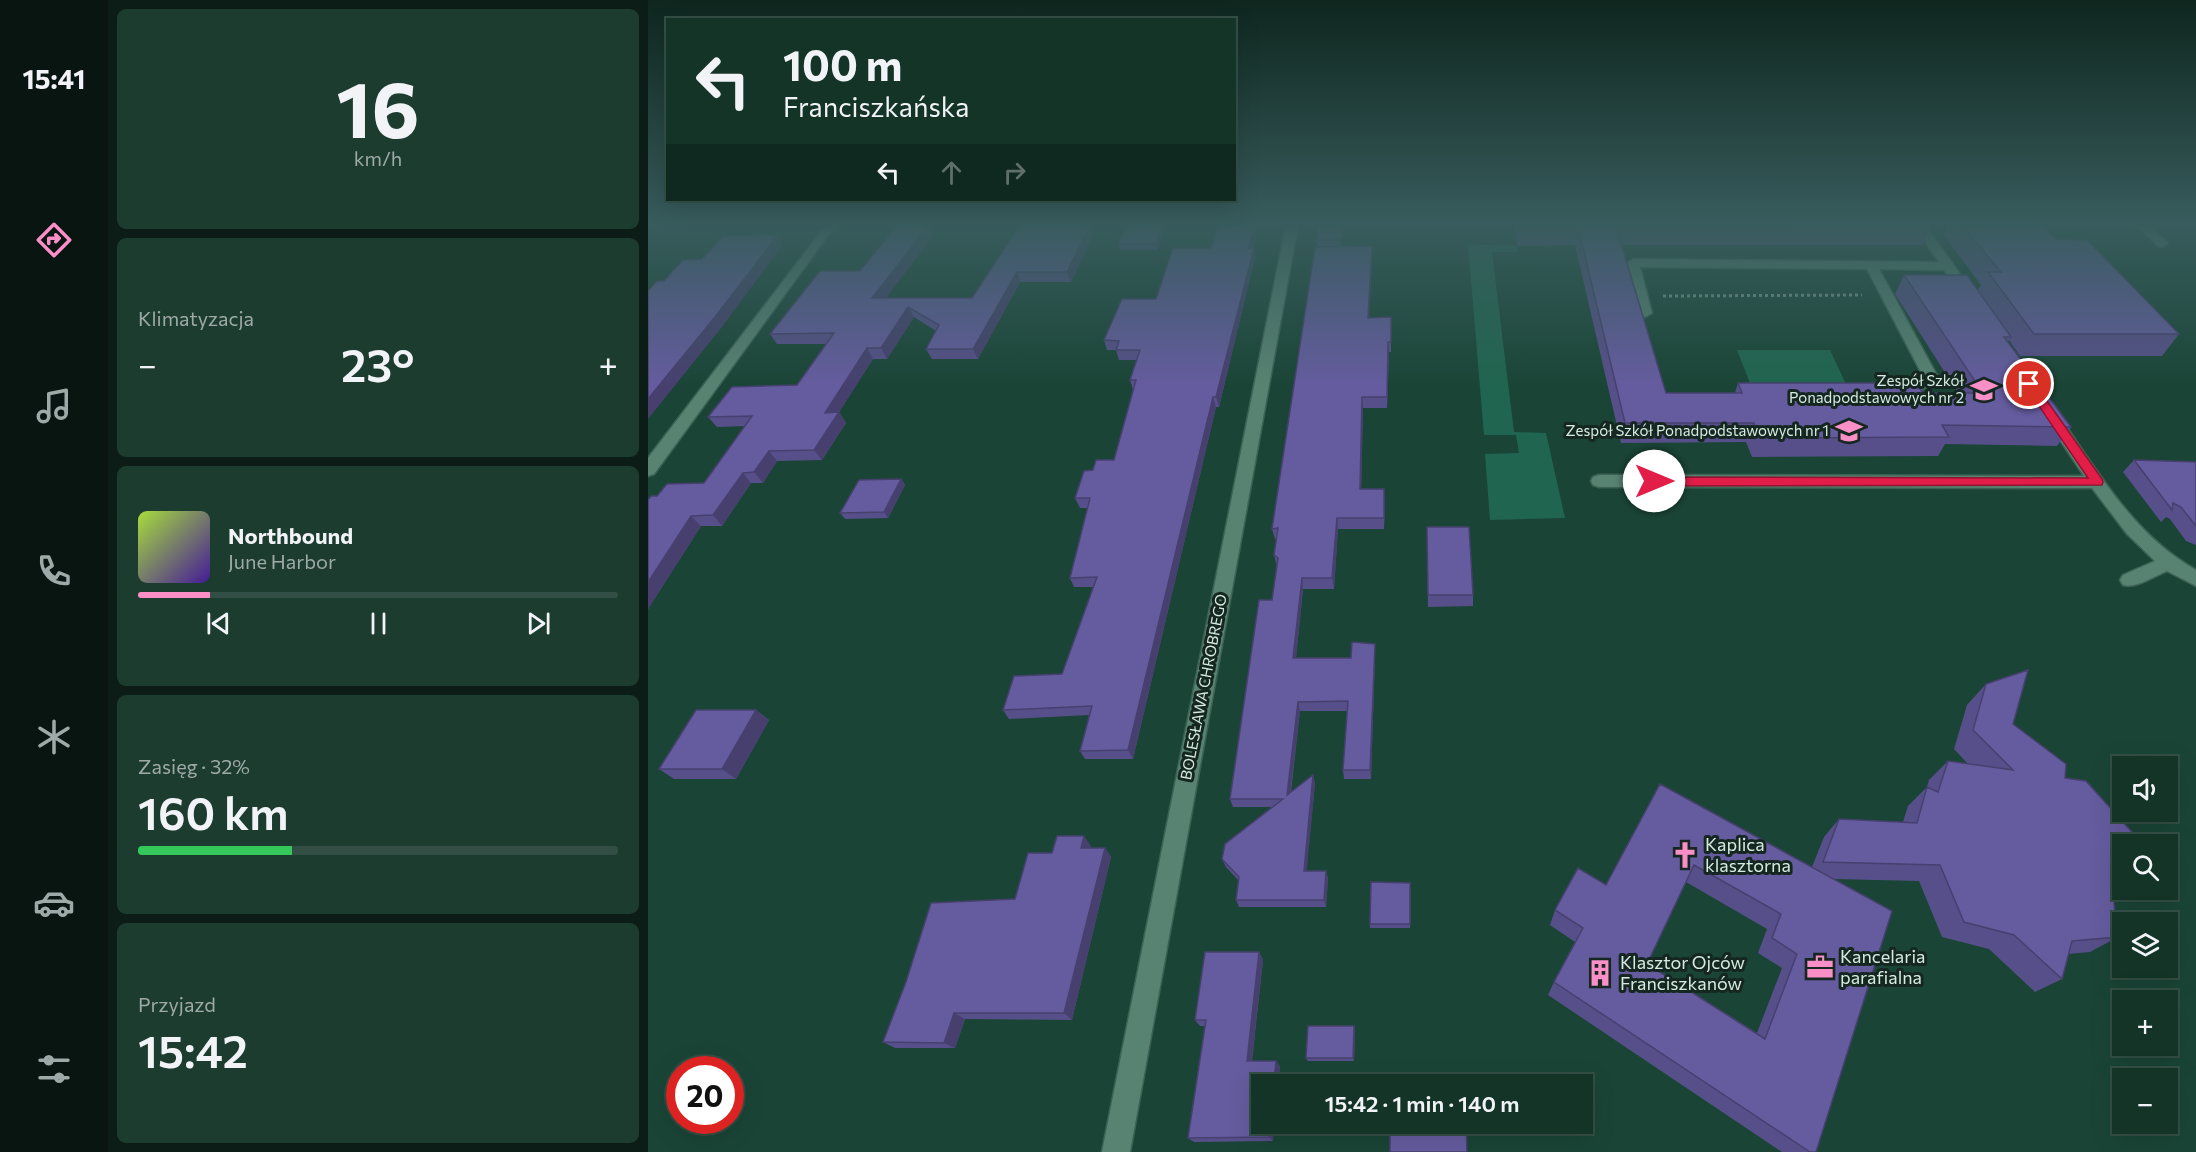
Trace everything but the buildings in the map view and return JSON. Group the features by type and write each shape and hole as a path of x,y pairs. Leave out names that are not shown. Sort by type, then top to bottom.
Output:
{"street":[{"path":"648,470 790,279"},
{"name":"BOLESŁAWA CHROBREGO","path":"1116,1152 1279,279"},
{"path":"1637,279 1645,313"},
{"path":"1878,279 1932,379 1920,386"},
{"path":"1957,279 1975,305"},
{"path":"2043,404 2097,482 2148,547 2167,563 2196,579"},
{"path":"1599,481 2097,482"},
{"path":"2129,580 2167,563"}],"path":[{"path":"1641,296 1886,295"}],"green space":[{"path":"1471,279 1495,279 1514,432 1546,433 1565,518 1490,520 1485,454 1519,453 1516,435 1484,435"},
{"path":"1737,350 1830,350 1851,395 1755,396"}],"place":[{"name":"Zespół Szkół Ponadpodstawowych nr 2","path":"1984,390"},
{"name":"Zespół Szkół Ponadpodstawowych nr 1","path":"1849,431"},
{"name":"Kaplica klasztorna","path":"1685,855"},
{"name":"Kancelaria parafialna","path":"1820,967"},
{"name":"Klasztor Ojców Franciszkanów","path":"1600,973"}],"route":[{"path":"1654,481 2097,482 2029,384"}]}
